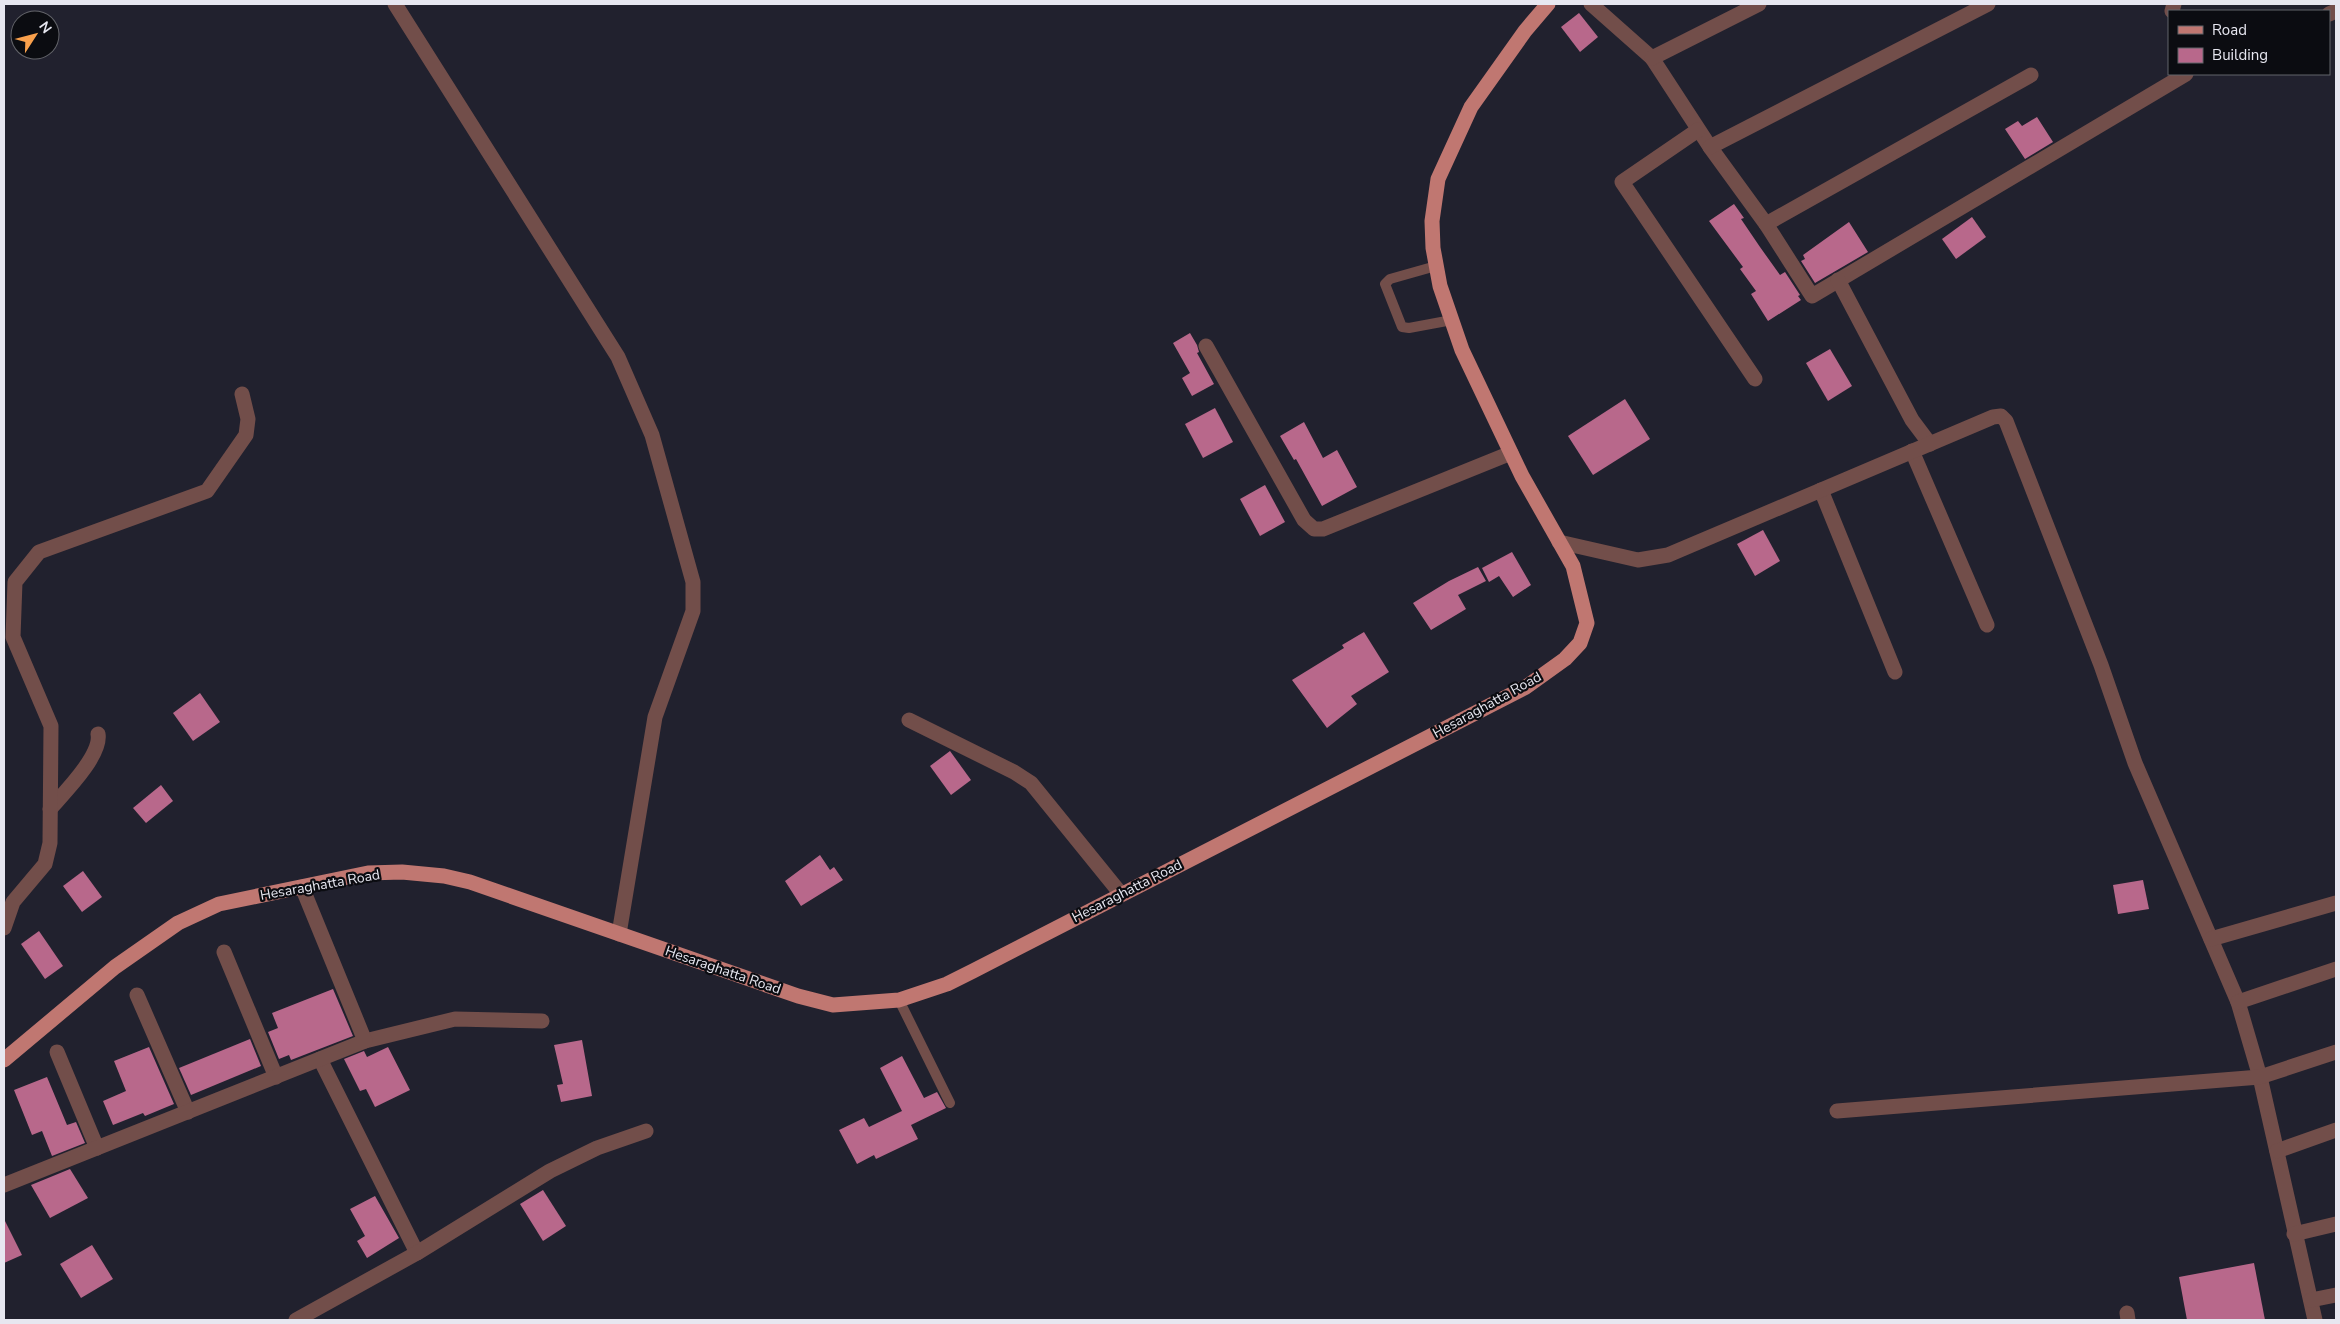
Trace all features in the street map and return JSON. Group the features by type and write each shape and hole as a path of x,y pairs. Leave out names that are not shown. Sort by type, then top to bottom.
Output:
{"main road":[{"name":"Hesaraghatta Road","path":"4,1060 115,967 178,923 219,904 368,873 402,872 444,876 470,882 798,996 833,1005 899,1000 955,980 1526,687 1565,659 1580,643 1587,623 1573,566 1511,453 1462,350 1440,286 1436,266 1432,221 1438,179 1471,107 1525,30 1548,4"}],"street":[{"path":"395,4 618,357 652,436 693,582 693,611 656,718 618,934"},
{"path":"1591,4 1652,58 1710,148 1766,224 1812,296 2184,75"},
{"path":"1652,58 1759,4"},
{"path":"1710,148 1988,4"},
{"path":"1766,224 2031,75"},
{"path":"1698,130 1622,182 1755,379"},
{"path":"1838,280 1912,420 1930,444"},
{"path":"1206,346 1304,520 1314,529 1323,529 1511,453"},
{"path":"4,928 13,902 45,864 50,843 50,726 13,637 15,582 39,552 207,491 246,435 248,419 242,394"},
{"path":"1559,542 1638,560 1668,555 1993,417 2001,416 2006,421 2097,656 2135,763 2238,1002 2260,1077 2314,1320"},
{"path":"1912,451 1987,625"},
{"path":"1821,490 1896,672"},
{"path":"909,720 1014,772 1031,783 1122,894"},
{"path":"50,809 82,772 100,741 98,734"},
{"path":"302,887 365,1041"},
{"path":"2210,939 2336,903"},
{"path":"224,952 276,1077"},
{"path":"2238,1002 2336,969"},
{"path":"137,995 188,1112"},
{"path":"4,1185 365,1041 455,1019 542,1021"},
{"path":"57,1052 97,1148"},
{"path":"1836,1111 2260,1077 2336,1052"},
{"path":"320,1059 418,1253"},
{"path":"2277,1150 2336,1130"},
{"path":"296,1320 418,1253 550,1171 597,1148 646,1131"},
{"path":"2294,1234 2336,1224"},
{"path":"2311,1300 2336,1295"}],"lane":[{"path":"1436,266 1390,278 1385,284 1402,327 1409,328 1452,320"},
{"path":"899,1000 950,1102"}],"building":[{"path":"1579,13 1598,37 1580,52 1561,27"},
{"path":"2037,117 2053,142 2025,159 2005,129 2018,121 2022,126"},
{"path":"1734,204 1744,218 1741,219 1780,275 1785,272 1800,295 1798,296 1801,300 1768,321 1751,294 1756,291 1740,269 1743,267 1709,221"},
{"path":"1972,217 1986,237 1956,259 1942,239"},
{"path":"1849,222 1868,252 1815,283 1801,261 1805,259 1803,255"},
{"path":"1190,333 1197,345 1199,352 1197,353 1214,384 1192,396 1182,378 1190,373 1173,343"},
{"path":"1830,349 1852,386 1828,401 1806,363"},
{"path":"1625,399 1650,439 1593,475 1568,436"},
{"path":"1215,408 1233,442 1203,458 1185,424"},
{"path":"1304,422 1323,458 1337,450 1357,487 1322,506 1296,459 1294,460 1280,436"},
{"path":"1265,485 1285,522 1260,536 1240,499"},
{"path":"1763,530 1780,561 1755,576 1737,544"},
{"path":"1512,552 1531,585 1513,597 1499,576 1489,582 1482,568"},
{"path":"1478,567 1486,581 1458,595 1466,609 1431,630 1413,603 1449,581"},
{"path":"1364,632 1389,672 1351,696 1357,704 1327,728 1292,680 1344,648 1342,645"},
{"path":"200,693 220,722 193,741 173,713"},
{"path":"950,751 971,780 951,795 930,766"},
{"path":"161,785 173,801 146,823 133,808"},
{"path":"820,855 830,870 834,867 843,880 801,906 785,881"},
{"path":"83,871 102,897 82,912 63,886"},
{"path":"2143,880 2149,909 2118,914 2113,885"},
{"path":"39,931 63,966 45,979 21,944"},
{"path":"333,989 353,1036 291,1060 289,1055 279,1059 268,1032 278,1028 272,1013"},
{"path":"250,1039 261,1066 191,1095 179,1068"},
{"path":"582,1040 592,1096 561,1102 557,1085 563,1084 554,1045"},
{"path":"149,1047 174,1104 145,1116 143,1113 113,1125 103,1101 126,1091 114,1061"},
{"path":"388,1047 410,1090 375,1107 366,1089 360,1091 344,1059 364,1051 367,1057"},
{"path":"902,1056 924,1098 937,1092 946,1108 911,1125 918,1139 876,1159 874,1155 857,1164 839,1130 864,1118 869,1127 902,1111 880,1068"},
{"path":"47,1077 67,1125 76,1122 85,1143 52,1156 42,1131 32,1135 14,1090"},
{"path":"70,1169 88,1198 50,1218 31,1185"},
{"path":"543,1190 566,1226 543,1241 520,1204"},
{"path":"375,1196 399,1238 367,1258 357,1241 365,1236 350,1209"},
{"path":"4,1219 22,1255 4,1263"},
{"path":"92,1245 113,1279 81,1298 60,1264"},
{"path":"2254,1263 2265,1320 2187,1320 2179,1277"}]}
